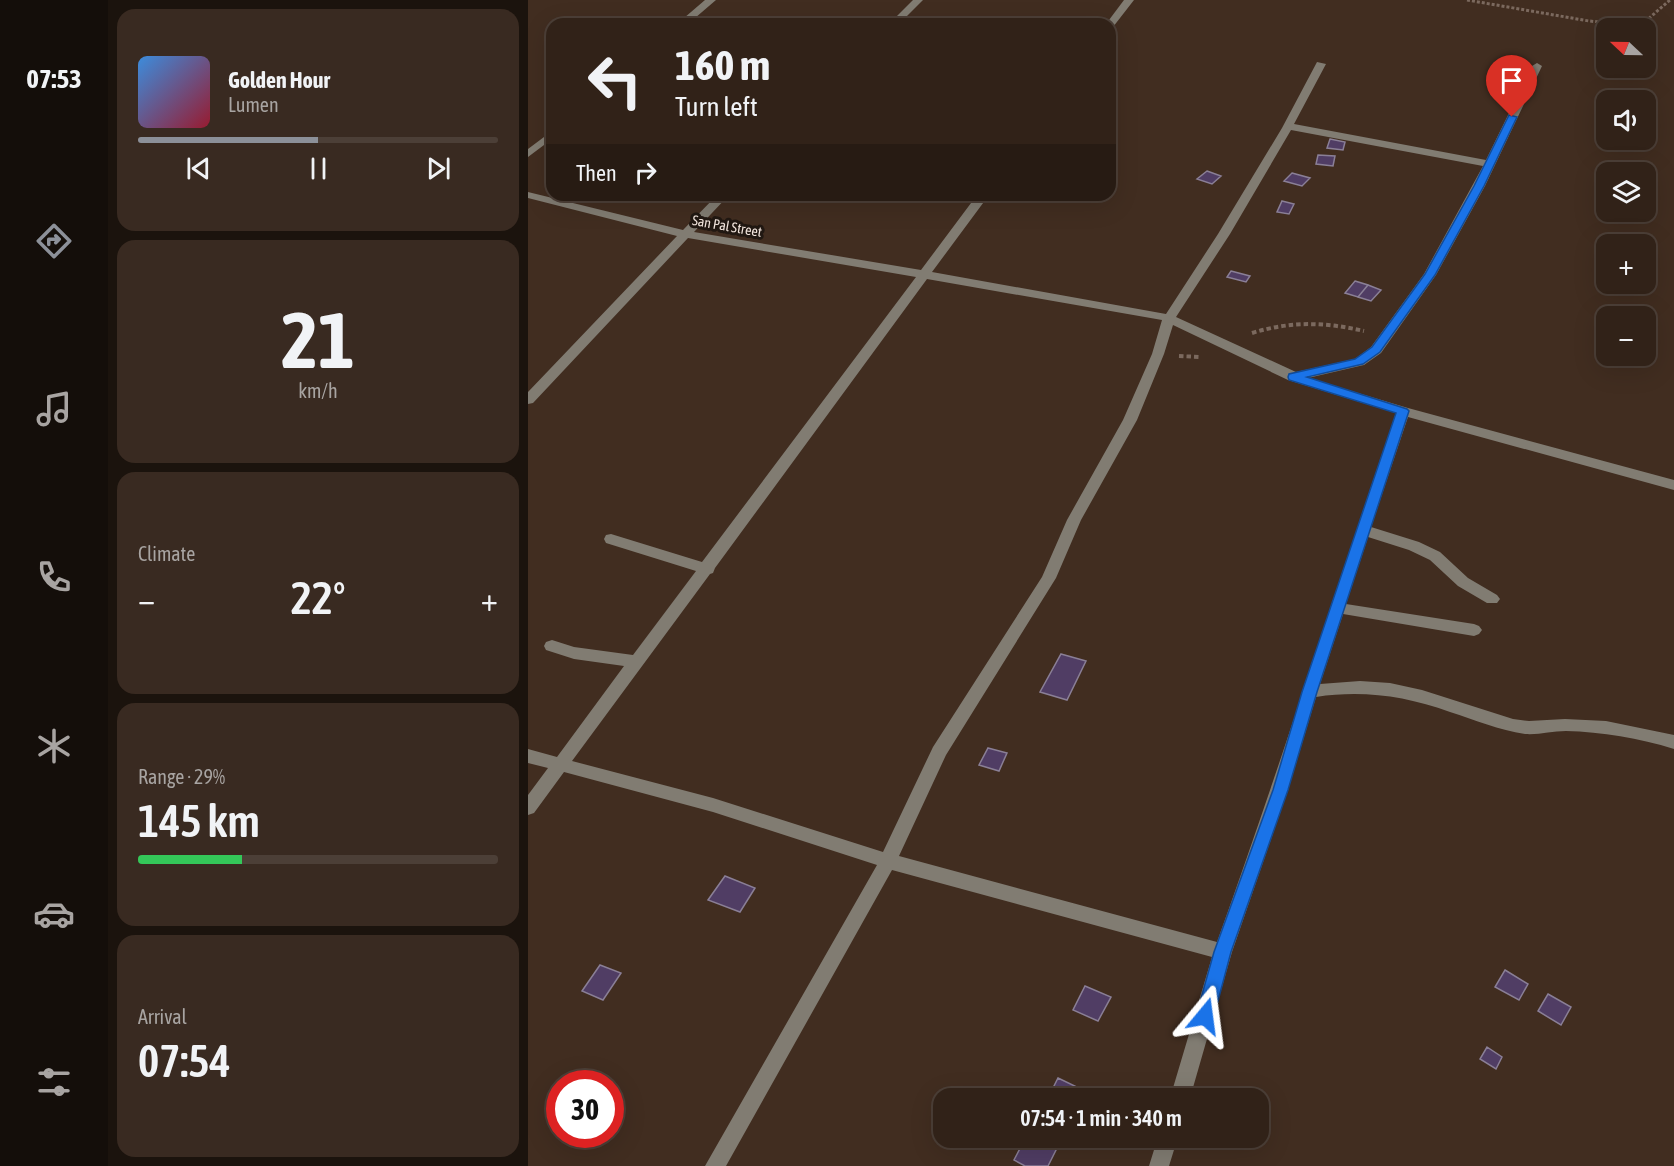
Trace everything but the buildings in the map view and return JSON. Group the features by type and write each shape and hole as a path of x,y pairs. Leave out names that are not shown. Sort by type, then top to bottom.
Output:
{"street":[{"path":"689,18 711,0"},
{"path":"900,18 918,0"},
{"path":"1115,18 1129,0"},
{"path":"715,1166 888,861 939,752 1049,578 1074,520 1130,420 1158,354 1169,318 1224,234 1288,126 1321,64"},
{"path":"1293,377 1359,362 1370,356 1387,336 1430,275 1490,164 1537,66"},
{"path":"1288,126 1490,164"},
{"path":"528,154 546,139"},
{"name":"San Pal Street","path":"528,195 546,200"},
{"name":"San Pal Street","path":"552,201 683,234 1065,298 1169,318 1293,377 1671,488"},
{"path":"528,400 683,234 717,201"},
{"path":"528,808 708,569 978,201"},
{"path":"1183,1088 1222,952 1280,790 1309,692 1403,411"},
{"path":"1364,530 1414,546 1435,556 1463,582 1492,599"},
{"path":"611,539 708,569"},
{"path":"1338,608 1474,630"},
{"path":"552,646 574,653 638,662"},
{"path":"1309,692 1348,685 1383,687 1519,726 1537,728 1564,725 1613,728 1674,742"},
{"path":"528,756 713,805 888,861 1222,952"},
{"path":"1160,1166 1165,1148"}],"path":[{"path":"1467,0 1589,21 1631,25 1647,20 1670,0"},
{"path":"1223,344 1271,326 1298,322 1324,322 1387,336"}],"route":[{"path":"1205,1016 1222,952 1280,790 1309,692 1403,411 1293,377 1359,362 1376,350 1430,275 1479,186 1512,117"}]}
